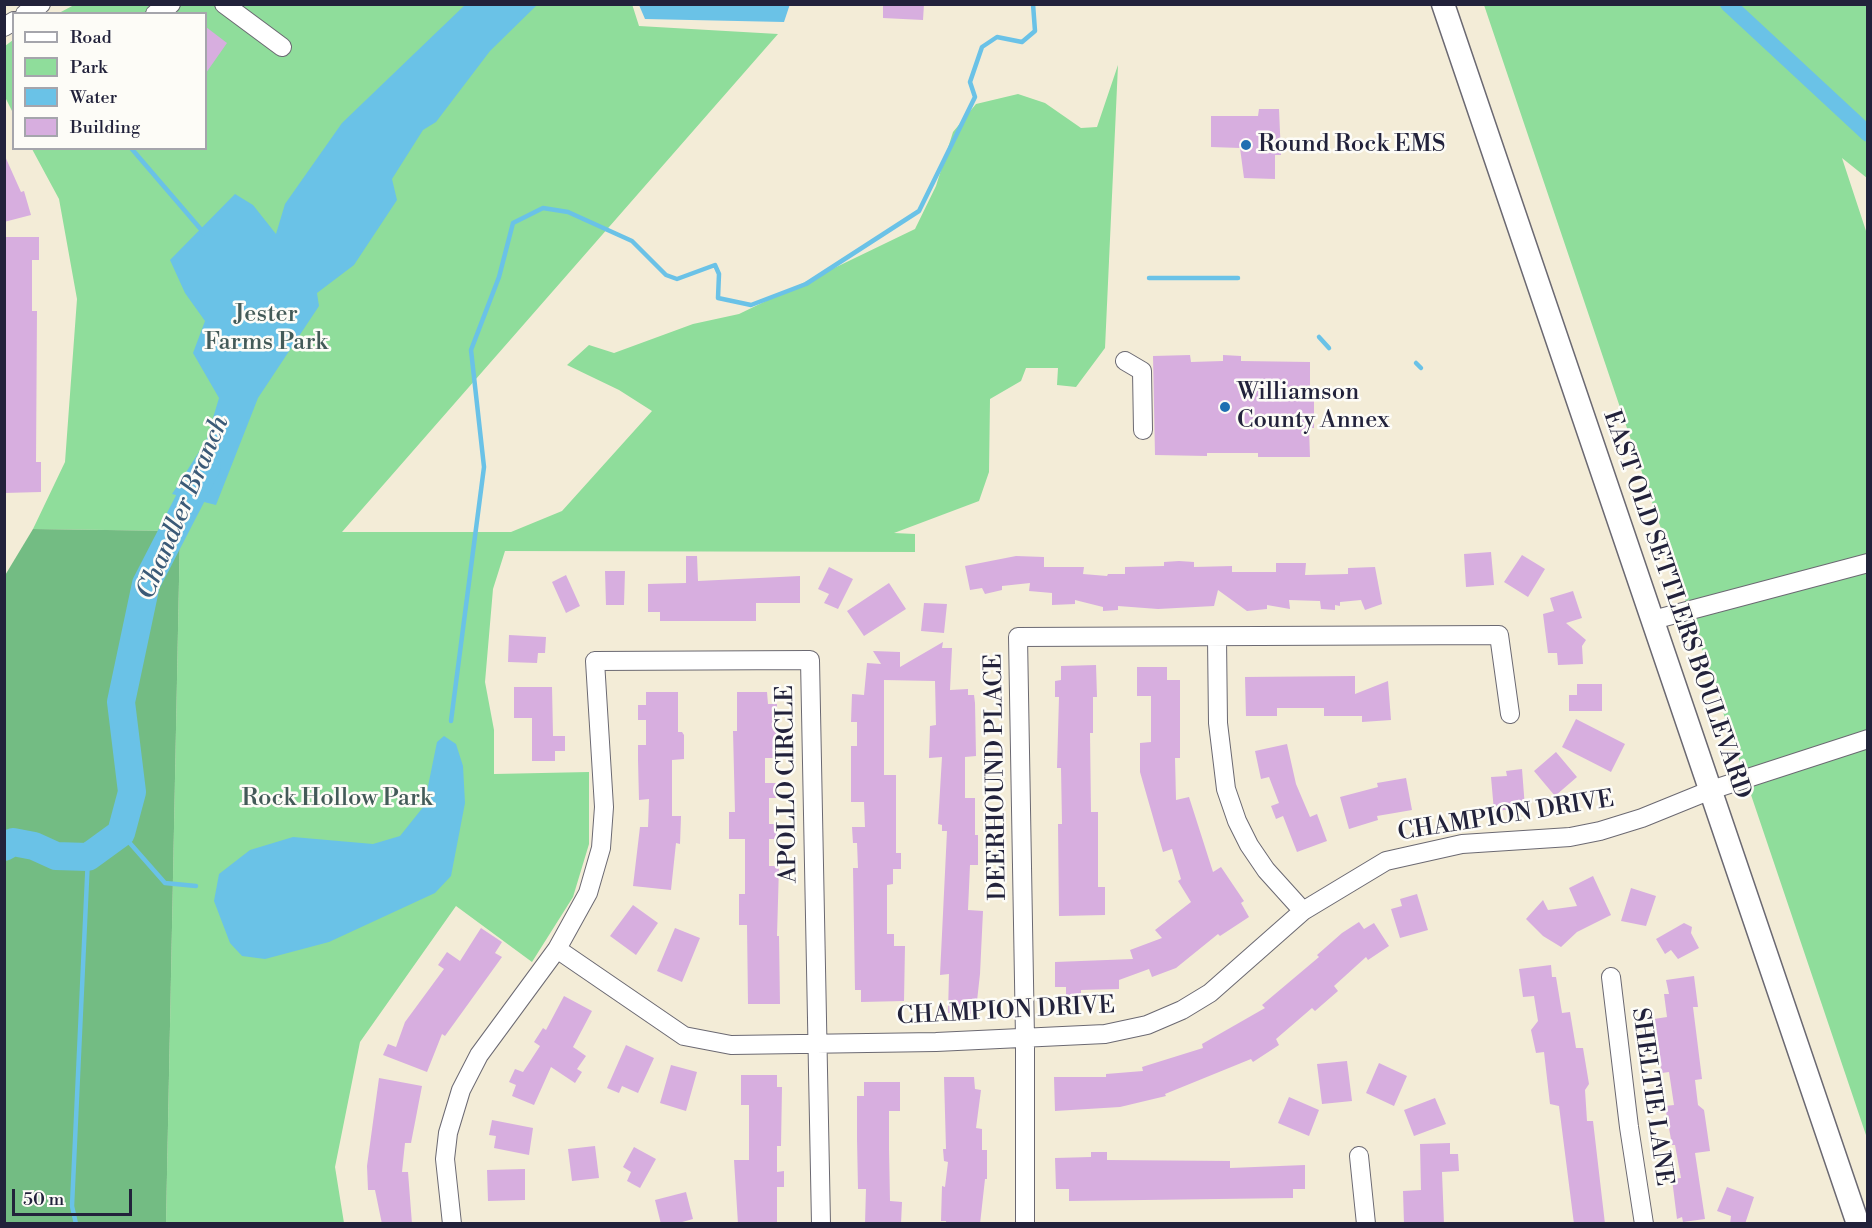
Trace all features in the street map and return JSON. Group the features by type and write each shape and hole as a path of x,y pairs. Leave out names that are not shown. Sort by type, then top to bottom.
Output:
{"main road":[{"name":"EAST OLD SETTLERS BOULEVARD","path":"1443,4 1858,1224"}],"street":[{"path":"158,12 171,4"},
{"path":"224,4 282,47"},
{"path":"1125,361 1142,371 1143,430"},
{"path":"1653,620 1868,563"},
{"name":"DEERHOUND PLACE","path":"1025,1224 1025,1038 1018,637 1217,638 1499,635 1510,714"},
{"path":"1217,638 1218,723 1226,789 1237,821 1249,845 1266,870 1303,910"},
{"name":"APOLLO CIRCLE","path":"452,1224 445,1159 448,1133 461,1090 479,1055 557,949 588,892 601,848 604,807 595,661 810,660 821,1224"},
{"name":"CHAMPION DRIVE","path":"557,949 684,1036 731,1046 1105,1034 1147,1025 1182,1010 1236,972 1303,910 1386,861 1462,844 1570,837 1600,831 1642,818 1663,807 1711,790 1868,739"},
{"name":"SHELTIE LANE","path":"1611,977 1629,1127 1644,1224"},
{"path":"1359,1156 1366,1224"}],"green space":[{"path":"632,4 639,26 778,34 342,532 511,532 562,511 652,411 619,390 567,365 589,345 614,353 693,324 739,314 915,229 936,186 953,132 976,104 1018,94 1045,103 1081,128 1097,127 1118,65 1105,348 1076,387 1057,385 1058,368 1026,368 1021,381 990,399 989,472 979,501 894,533 915,534 915,552 505,551 493,589 485,682 494,730 494,774 589,772 589,844 573,897 532,962 456,906 360,1042 335,1167 344,1223 166,1223 180,531 33,529 65,462 77,299 59,199 33,150 207,150 207,12 61,12 74,5"},
{"path":"1484,5 1867,5 1867,178 1842,158 1868,237 1867,1138"},
{"path":"12,41 12,111 4,95 5,46"},
{"path":"33,529 180,531 166,1223 5,1223 4,577"}],"water":[{"path":"466,4 537,5 490,51 436,122 423,130 392,179 397,200 354,265 317,293 319,306 258,398 216,505 172,494 206,441 219,398 193,353 205,321 185,293 170,260 235,194 253,205 276,234 285,204 342,123"},
{"path":"790,4 784,22 645,19 639,5"},
{"path":"444,736 456,744 463,766 465,803 451,876 435,893 329,942 265,959 242,956 230,943 214,901 219,874 250,850 293,837 373,844 400,836 424,806 437,742"}],"building":[{"path":"883,4 924,4 923,20 883,18"},
{"path":"207,28 227,43 207,72"},
{"name":"Round Rock EMS","path":"1259,109 1279,109 1281,155 1275,155 1275,179 1244,178 1240,148 1211,147 1211,116 1258,116"},
{"path":"4,154 21,192 24,191 31,215 4,222"},
{"path":"4,237 39,237 39,260 32,260 32,311 37,311 36,462 41,462 41,492 4,493"},
{"name":"Williamson County Annex","path":"1190,355 1191,362 1223,361 1223,355 1241,356 1241,361 1310,362 1310,391 1314,392 1314,428 1309,428 1310,457 1258,457 1258,453 1207,453 1207,456 1155,455 1153,356"},
{"path":"1491,552 1494,585 1466,587 1464,554"},
{"path":"1522,555 1545,569 1528,597 1504,582"},
{"path":"686,556 697,556 698,581 800,576 800,603 756,603 756,621 660,621 660,612 648,612 648,584 686,583"},
{"path":"1016,556 1044,557 1044,567 1084,567 1083,574 1107,576 1108,574 1125,574 1125,567 1164,566 1164,562 1179,561 1194,562 1194,567 1232,566 1232,572 1276,572 1276,563 1306,563 1305,575 1348,574 1348,568 1375,567 1382,604 1365,610 1361,600 1340,602 1340,606 1335,605 1335,610 1321,609 1320,601 1289,600 1290,609 1267,605 1267,609 1247,611 1218,590 1214,606 1158,609 1118,606 1118,610 1103,611 1103,607 1075,600 1075,604 1052,605 1052,593 1029,591 1030,583 1002,586 1002,590 985,594 982,588 970,590 965,566"},
{"path":"829,567 853,579 838,609 824,603 829,594 818,589"},
{"path":"605,571 625,571 624,605 606,605"},
{"path":"566,575 580,606 566,613 552,582"},
{"path":"889,583 906,609 864,636 847,611"},
{"path":"1573,591 1582,618 1566,623 1586,640 1582,646 1583,664 1558,665 1557,653 1548,653 1543,614 1554,611 1550,598"},
{"path":"924,603 947,604 944,633 921,631"},
{"path":"509,635 546,637 545,653 538,653 537,663 508,662"},
{"path":"943,642 942,648 952,648 950,690 968,689 968,695 974,695 975,703 976,756 965,757 965,798 975,798 975,835 978,835 978,865 970,865 968,910 983,911 980,974 977,1001 973,1001 974,1014 948,1013 949,974 940,975 947,831 942,831 942,825 938,824 942,757 929,758 930,726 936,725 935,681 884,680 884,775 896,775 896,853 901,853 901,869 893,869 893,884 887,885 887,934 894,934 894,946 905,946 904,1001 861,1002 861,990 855,990 853,868 858,868 857,843 853,843 852,827 865,827 864,802 851,802 851,746 857,746 857,722 851,722 852,694 864,695 867,663 881,664 873,651 900,652 900,667"},
{"path":"1096,665 1097,697 1093,697 1093,733 1090,733 1091,812 1098,812 1098,887 1105,887 1105,915 1059,916 1058,824 1062,824 1061,768 1057,768 1059,697 1055,697 1055,681 1061,680 1061,666"},
{"path":"1137,667 1167,667 1167,680 1180,680 1180,758 1175,758 1176,800 1189,797 1213,872 1221,867 1244,901 1241,903 1249,917 1220,936 1218,934 1176,968 1152,977 1149,969 1119,980 1119,989 1081,990 1081,996 1066,996 1066,987 1055,987 1055,962 1133,959 1130,950 1162,938 1155,930 1191,902 1178,881 1181,879 1172,849 1163,852 1140,772 1140,743 1151,742 1151,696 1137,696"},
{"path":"1355,676 1355,694 1388,681 1391,720 1362,722 1362,716 1324,716 1324,708 1277,708 1277,716 1246,716 1245,677"},
{"path":"1577,684 1602,684 1602,711 1569,711 1569,695 1577,695"},
{"path":"514,687 552,687 553,736 565,736 565,751 555,751 555,761 532,761 532,718 514,718"},
{"path":"646,692 678,692 678,732 684,735 684,759 672,760 672,816 681,816 680,844 676,843 671,890 633,886 640,827 648,827 649,799 639,800 638,760 638,745 646,745 646,720 638,720 638,705 646,705"},
{"path":"737,692 767,692 768,704 777,704 777,758 765,758 765,783 778,783 778,798 769,798 769,824 778,824 778,839 769,839 769,866 779,866 777,936 779,936 780,1004 748,1004 747,925 739,925 739,894 745,894 745,839 729,839 729,812 735,812 733,731 737,731"},
{"path":"1576,719 1625,744 1611,772 1562,747"},
{"path":"1287,744 1296,784 1310,817 1317,814 1327,841 1297,852 1283,816 1276,819 1271,806 1279,803 1269,777 1261,779 1255,751"},
{"path":"1556,752 1577,777 1555,796 1534,771"},
{"path":"1522,769 1525,808 1494,811 1491,777 1507,776 1506,771"},
{"path":"1406,778 1412,810 1377,816 1378,820 1349,829 1340,797 1378,787 1377,783"},
{"path":"1593,876 1611,915 1577,932 1561,947 1543,936 1526,919 1543,900 1548,910 1577,906 1569,888"},
{"path":"1631,888 1656,896 1646,926 1621,921"},
{"path":"1417,894 1428,930 1400,938 1391,909 1402,906 1400,899"},
{"path":"633,905 658,923 636,955 610,936"},
{"path":"1359,922 1364,929 1374,923 1389,946 1368,960 1366,957 1334,986 1338,991 1315,1011 1312,1008 1276,1039 1279,1045 1253,1062 1251,1059 1165,1094 1166,1096 1120,1107 1055,1111 1054,1077 1106,1077 1106,1074 1143,1071 1142,1067 1203,1048 1202,1044 1265,1008 1262,1005 1319,957 1317,955 1342,933"},
{"path":"1684,923 1692,927 1691,933 1699,948 1678,959 1671,950 1665,954 1656,939"},
{"path":"481,928 502,942 495,953 502,957 445,1036 442,1034 427,1072 383,1055 388,1044 396,1047 405,1022 444,969 438,965 447,952 460,961"},
{"path":"675,928 700,938 682,982 657,971"},
{"path":"1551,965 1552,977 1556,977 1562,1013 1570,1012 1576,1048 1583,1048 1589,1084 1585,1090 1587,1121 1593,1121 1605,1224 1574,1224 1559,1106 1550,1104 1544,1052 1536,1053 1531,1030 1538,1021 1534,996 1523,997 1519,969"},
{"path":"1694,976 1698,1007 1693,1007 1702,1079 1695,1080 1698,1105 1704,1110 1710,1151 1695,1153 1705,1219 1683,1222 1682,1217 1677,1219 1672,1179 1681,1178 1665,1106 1674,1105 1669,1072 1662,1073 1657,1052 1654,1019 1667,1017 1664,994 1669,994 1666,980"},
{"path":"564,996 592,1011 573,1047 586,1056 577,1069 582,1072 575,1083 551,1067 534,1105 512,1096 516,1085 509,1082 515,1069 523,1072 540,1046 534,1042 543,1028 546,1030"},
{"path":"626,1045 654,1058 638,1093 622,1086 619,1093 607,1088"},
{"path":"1347,1061 1352,1101 1322,1104 1317,1064"},
{"path":"1379,1063 1407,1076 1394,1106 1366,1093"},
{"path":"671,1065 697,1072 686,1111 660,1103"},
{"path":"741,1075 777,1075 777,1087 782,1087 781,1146 777,1146 777,1172 784,1171 784,1187 777,1187 777,1224 738,1224 734,1160 749,1160 749,1105 741,1105"},
{"path":"944,1077 974,1077 975,1089 981,1090 976,1128 982,1129 982,1150 987,1150 987,1179 985,1179 980,1224 946,1224 946,1221 941,1221 942,1186 945,1187 948,1162 944,1161 943,1149 946,1149"},
{"path":"379,1078 422,1086 411,1143 405,1143 402,1172 408,1172 412,1224 382,1224 375,1190 368,1190 367,1166"},
{"path":"864,1082 900,1082 900,1111 889,1111 889,1149 890,1201 902,1202 901,1224 865,1224 866,1189 858,1189 857,1139 857,1096 864,1096"},
{"path":"1289,1097 1319,1110 1309,1136 1278,1123"},
{"path":"1435,1098 1446,1124 1414,1136 1404,1110"},
{"path":"492,1120 533,1128 529,1155 494,1148 496,1136 489,1135"},
{"path":"1450,1143 1450,1154 1458,1154 1459,1171 1442,1172 1444,1224 1404,1224 1403,1191 1421,1190 1420,1144"},
{"path":"595,1146 599,1178 572,1181 568,1149"},
{"path":"634,1147 656,1159 640,1188 627,1181 631,1172 623,1167"},
{"path":"1091,1152 1107,1152 1107,1160 1230,1161 1230,1168 1305,1165 1305,1189 1293,1189 1293,1198 1069,1201 1069,1189 1056,1189 1055,1158 1091,1157"},
{"path":"525,1169 525,1200 488,1201 487,1170"},
{"path":"1727,1187 1754,1197 1745,1224 1730,1224 1731,1216 1717,1211"},
{"path":"686,1192 693,1219 675,1224 661,1224 655,1200"}],"waterway":[{"path":"451,721 484,467 471,350 499,277 513,223 543,208 568,212 632,241 666,275 677,279 715,265 719,274 718,298 751,305 806,284 919,211 975,97 970,82 982,47 997,37 1022,42 1035,31 1033,4"},
{"path":"1728,4 1868,134"},
{"path":"133,150 204,233"},
{"path":"1149,278 1238,278"},
{"path":"1319,337 1329,348"},
{"path":"1416,363 1421,368"},
{"name":"Chandler Branch","path":"4,847 13,842 34,846 56,856 88,857 121,833 132,792 121,702 146,584 207,466"},
{"path":"121,833 165,883 196,886"},
{"path":"76,1224 72,1206 88,857"}],"place":[{"name":"Round Rock EMS","path":"1246,145"},
{"name":"Williamson County Annex","path":"1225,407"}],"park label":[{"name":"Jester Farms Park","path":"266,329"},
{"name":"Rock Hollow Park","path":"337,799"}]}
